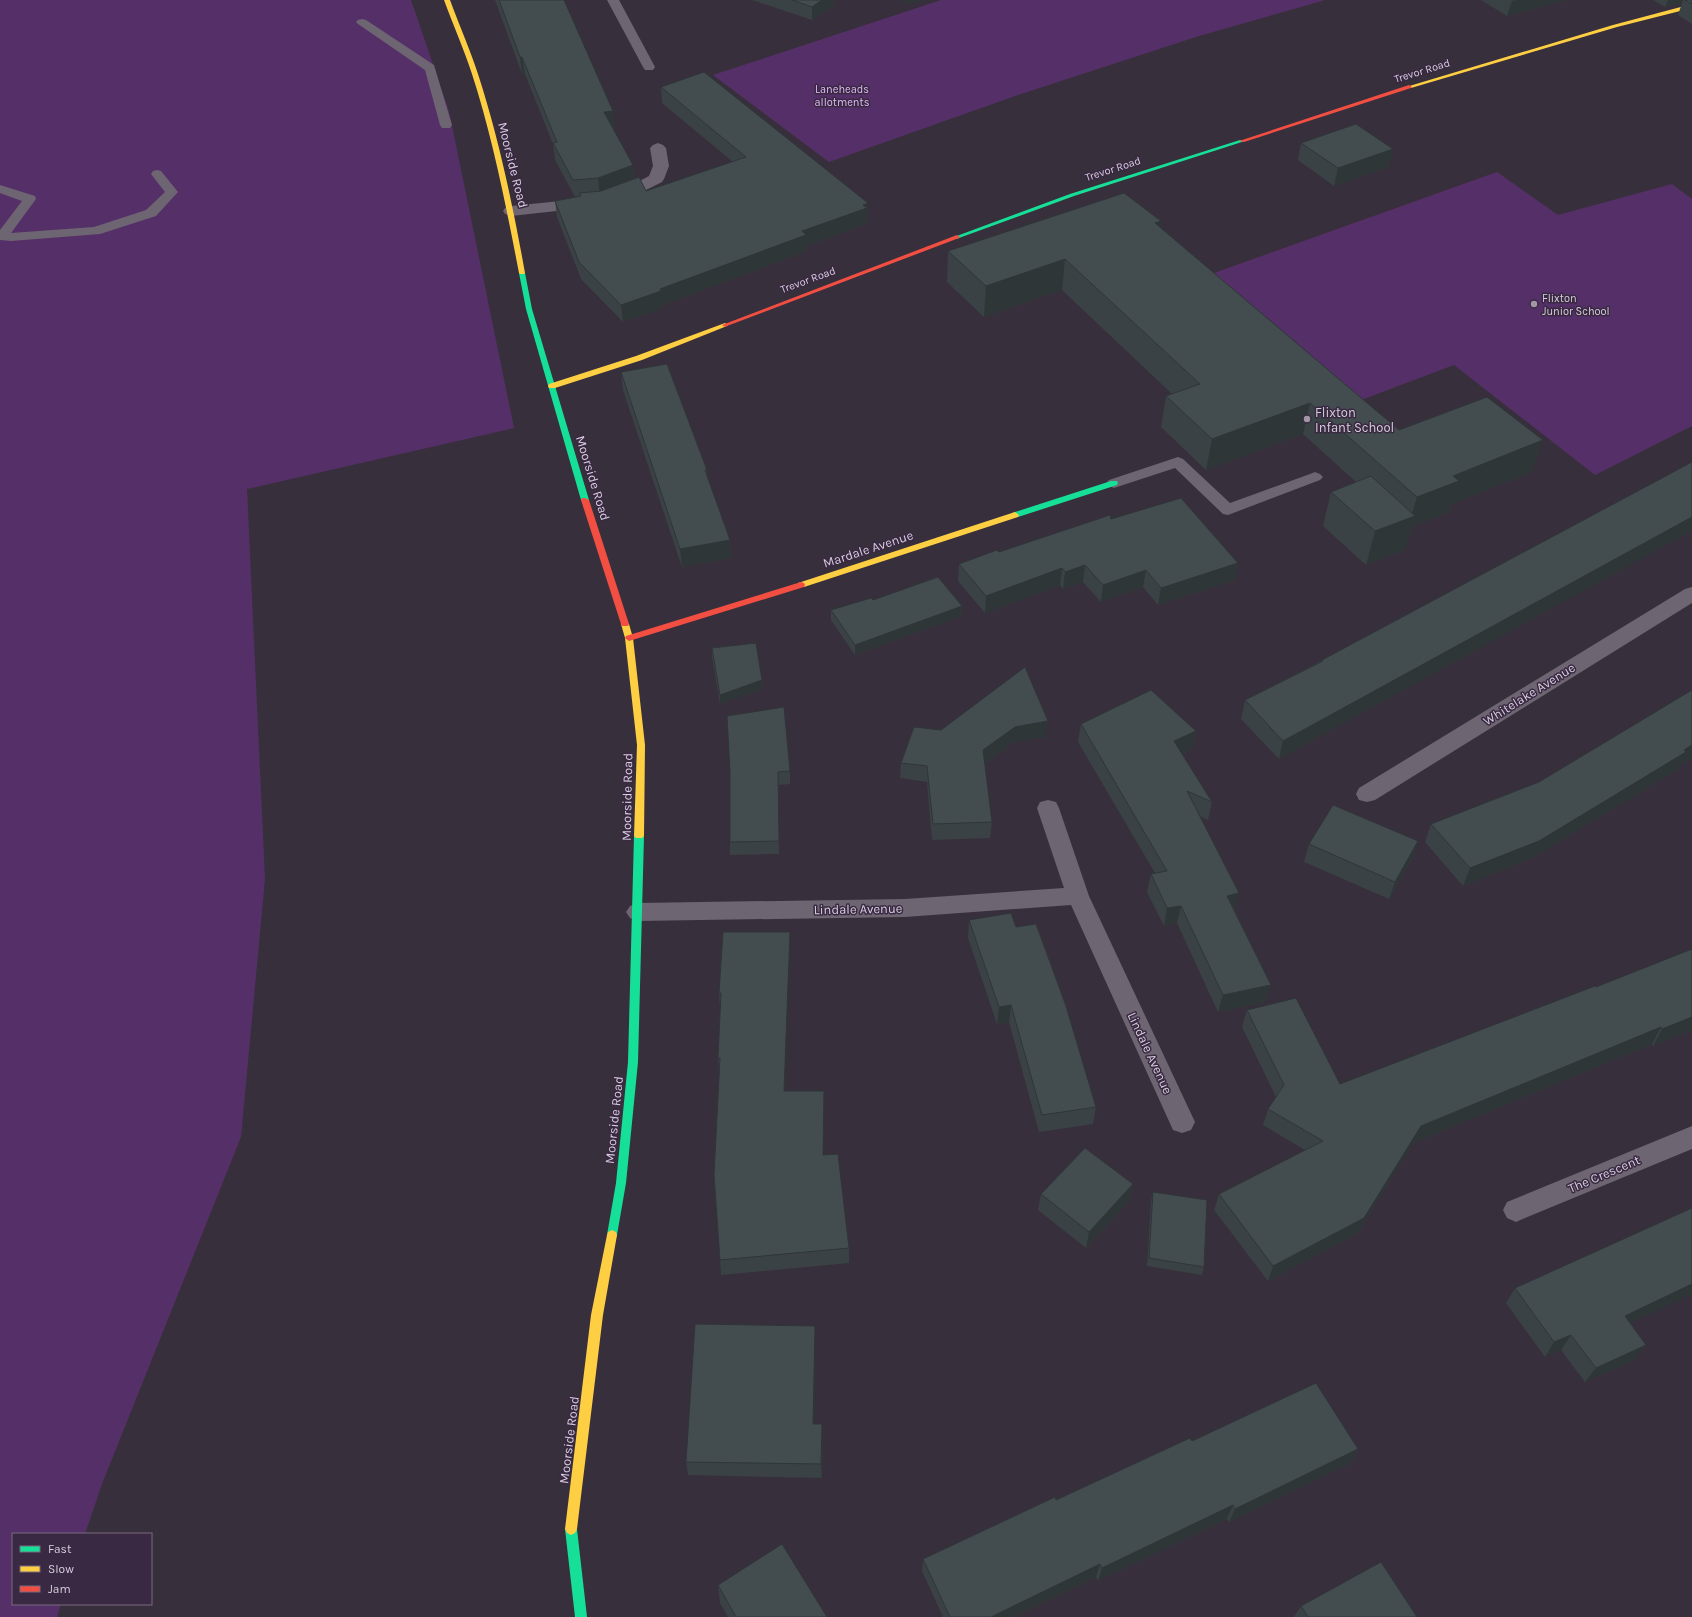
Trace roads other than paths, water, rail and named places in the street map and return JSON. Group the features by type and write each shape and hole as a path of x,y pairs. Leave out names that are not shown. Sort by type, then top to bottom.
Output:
{"street":[{"name":"Moorside Road","path":"447,0 475,74 495,144 511,211 529,309 629,638 641,745 638,912 633,1062 621,1183 597,1315 572,1525 581,1617"},
{"name":"Trevor Road","path":"552,386 639,358 790,299 1072,195 1432,80 1615,26 1692,6"},
{"path":"511,211 602,201 636,189 656,178 661,166 658,148"},
{"name":"Mardale Avenue","path":"629,638 807,583 1114,483"},
{"name":"Whitelake Avenue","path":"1367,794 1692,594"},
{"name":"Lindale Avenue","path":"1048,808 1078,896 1182,1122"},
{"name":"Lindale Avenue","path":"638,912 905,908 1078,896"},
{"name":"The Crescent","path":"1516,1210 1692,1137"}],"lane":[{"path":"612,0 649,67"},
{"path":"362,22 430,68 446,125"},
{"path":"1,236 11,237 95,231 150,212 172,192 156,174"},
{"path":"0,189 30,199 1,236"},
{"path":"1114,483 1178,462 1228,510 1315,477"}],"place":[{"name":"Flixton Junior School","path":"1534,304"},
{"name":"Flixton Infant School","path":"1307,419"}],"park label":[{"name":"Laneheads allotments","path":"842,95"}]}
